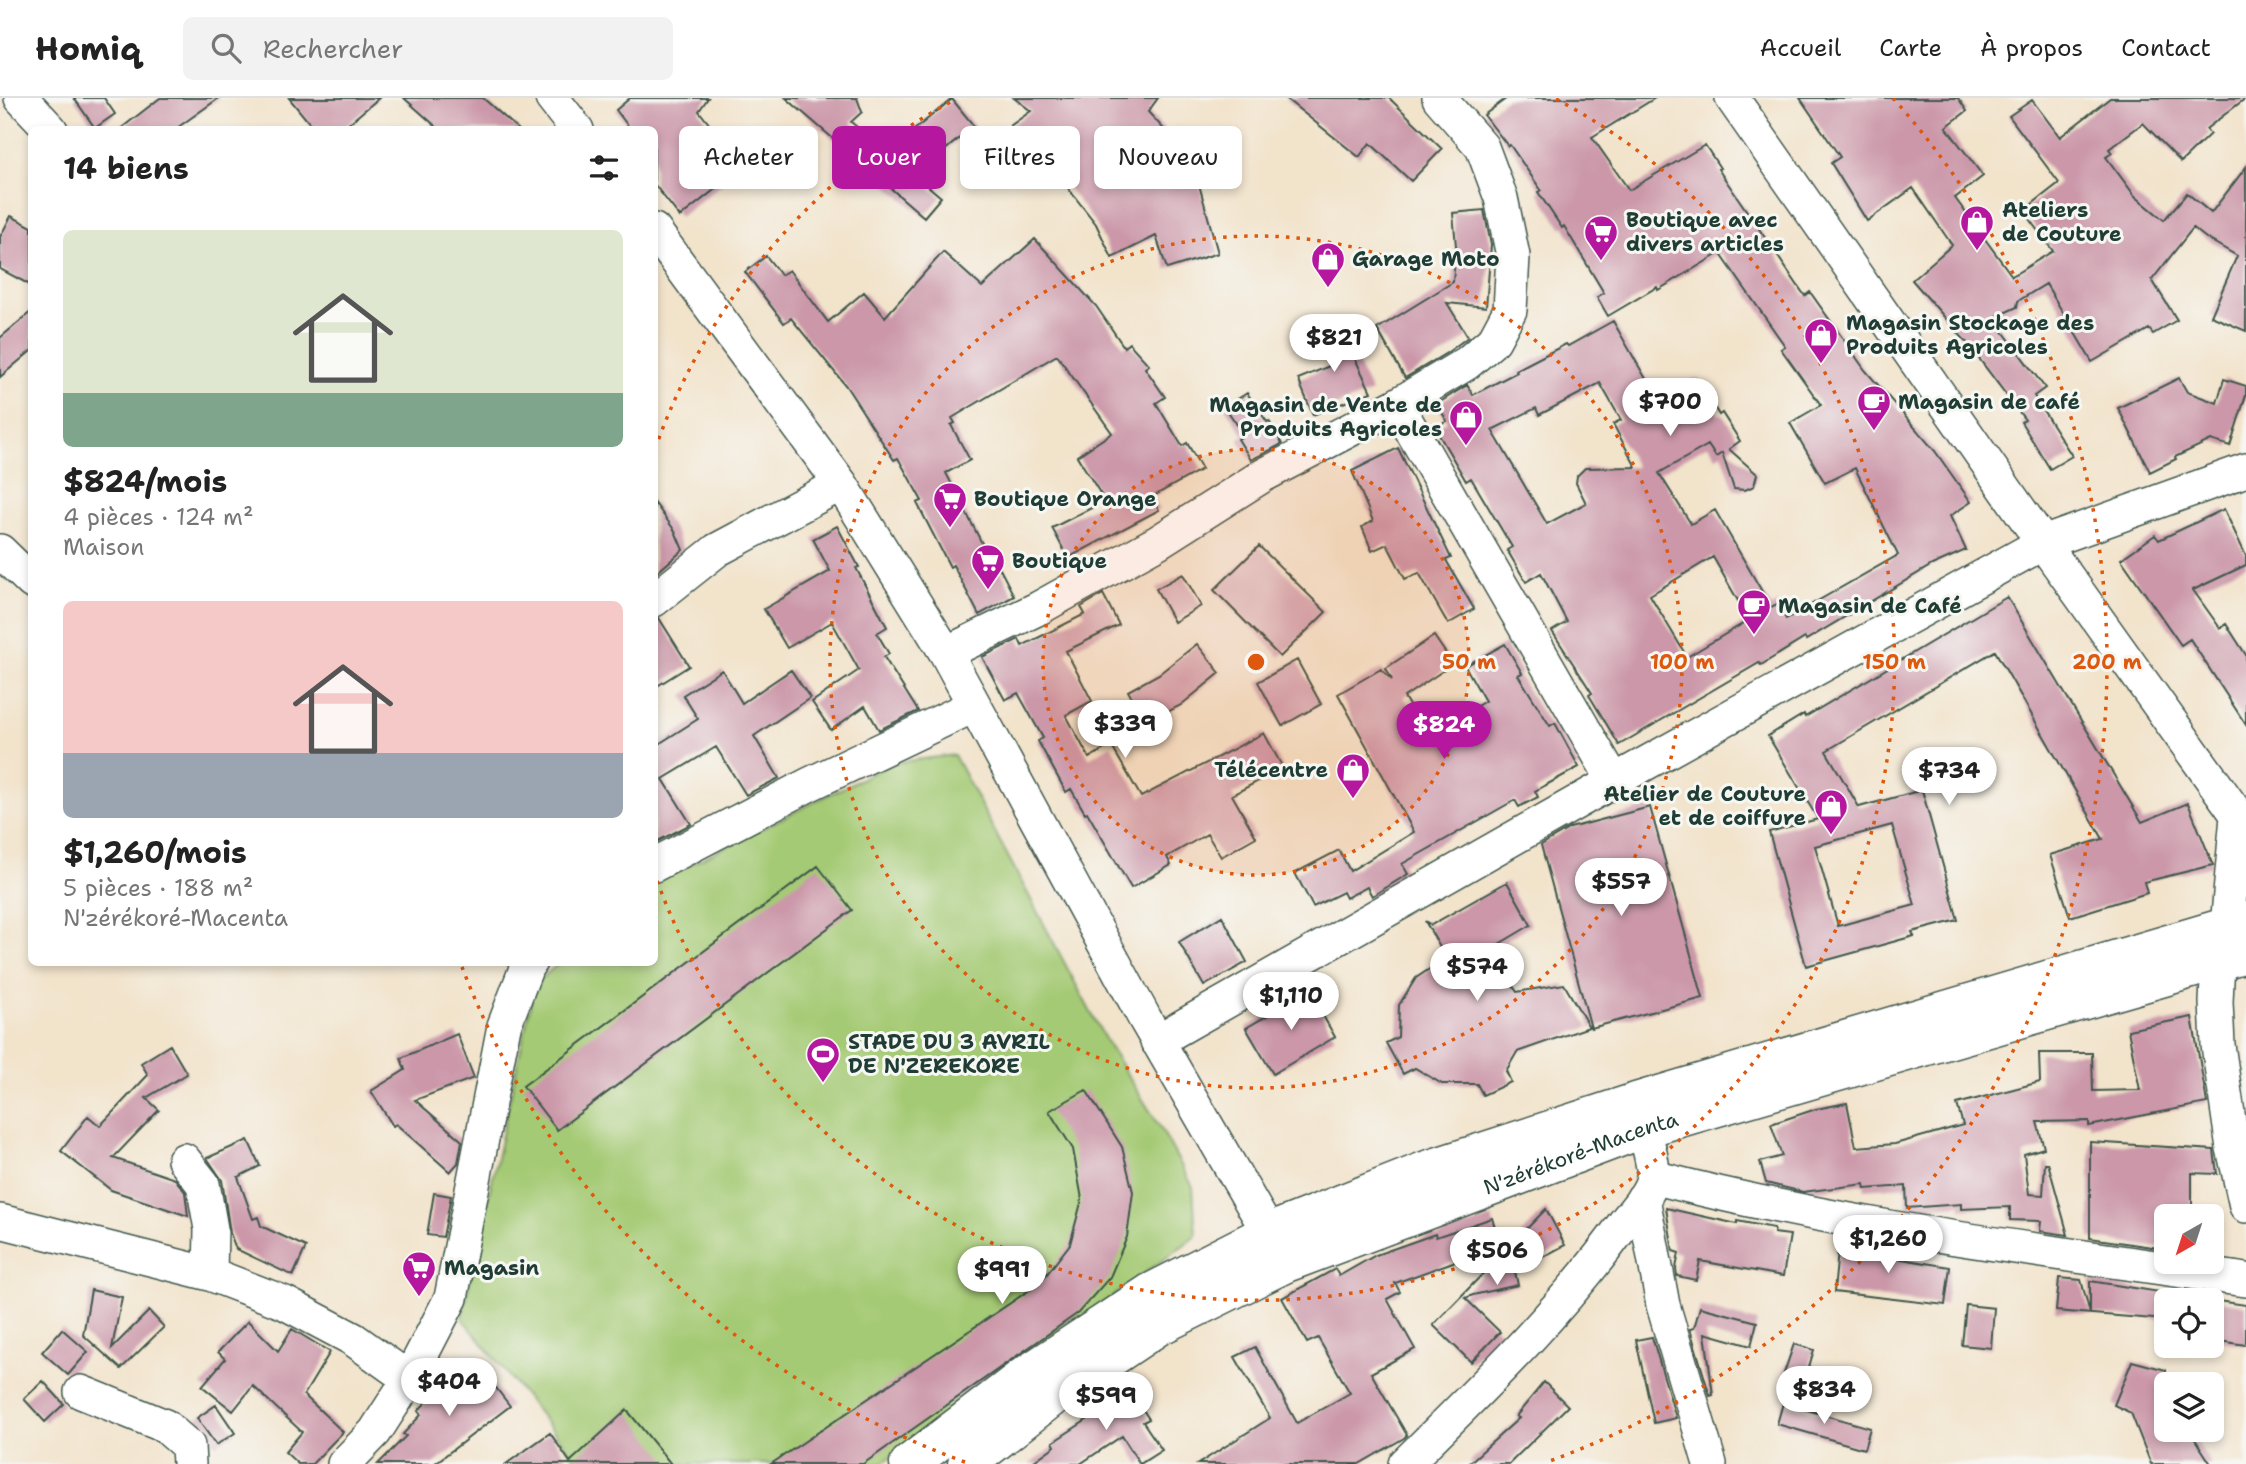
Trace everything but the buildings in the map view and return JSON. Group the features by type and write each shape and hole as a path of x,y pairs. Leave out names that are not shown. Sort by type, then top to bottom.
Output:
{"highway":[{"path":"967,1464 1051,1398 1277,1248 1427,1170 1640,1115 2234,941"},
{"path":"909,1464 1023,1377 1150,1293 1277,1248"}],"street":[{"path":"21,98 47,126"},
{"path":"552,98 573,126"},
{"path":"946,653 1039,607 1158,542 1262,476 1397,405 1467,363 1494,341 1510,310 1513,256 1501,198 1482,147 1439,98"},
{"path":"1732,98 2241,821 2234,941 2216,1002 2218,1045 2233,1148 2246,1206"},
{"path":"658,235 841,484 946,653 1157,1041 1277,1248"},
{"path":"1397,405 1614,781"},
{"path":"1157,1041 1614,781 2043,543 2246,470"},
{"path":"658,597 717,550 841,484"},
{"path":"0,551 28,578"},
{"path":"658,863 810,784 973,706"},
{"path":"344,1464 375,1432 409,1379 451,1298 504,1026 527,966"},
{"path":"1640,1115 1664,1305 1710,1464"},
{"path":"184,1160 203,1184 211,1229 211,1274"},
{"path":"1648,1187 1707,1191 1828,1216 2246,1280"},
{"path":"1405,1464 1541,1324 1600,1257 1648,1187"},
{"path":"0,1221 211,1274 296,1309 353,1339 409,1379"},
{"path":"81,1392 165,1426 188,1446 189,1464"}],"green space":[{"name":"STADE DU 3 AVRIL DE N'ZEREKORE","path":"954,755 1106,1041 1160,1127 1193,1187 1196,1236 881,1464 580,1464 462,1318 535,984 556,966 658,966 658,880 892,763"}],"place":[{"name":"Ateliers de Couture","path":"1977,252"},
{"name":"Boutique avec divers articles","path":"1601,262"},
{"name":"Garage Moto","path":"1328,289"},
{"name":"Magasin Stockage des Produits Agricoles","path":"1821,365"},
{"name":"Magasin de café","path":"1874,432"},
{"name":"Magasin de Vente de Produits Agricoles","path":"1466,447"},
{"name":"Boutique Orange","path":"950,529"},
{"name":"Boutique","path":"988,591"},
{"name":"Magasin de Café","path":"1754,636"},
{"name":"Télécentre","path":"1353,800"},
{"name":"Atelier de Couture et de coiffure","path":"1831,836"},
{"name":"STADE DU 3 AVRIL DE N'ZEREKORE","path":"823,1084"},
{"name":"Magasin","path":"419,1298"}]}
